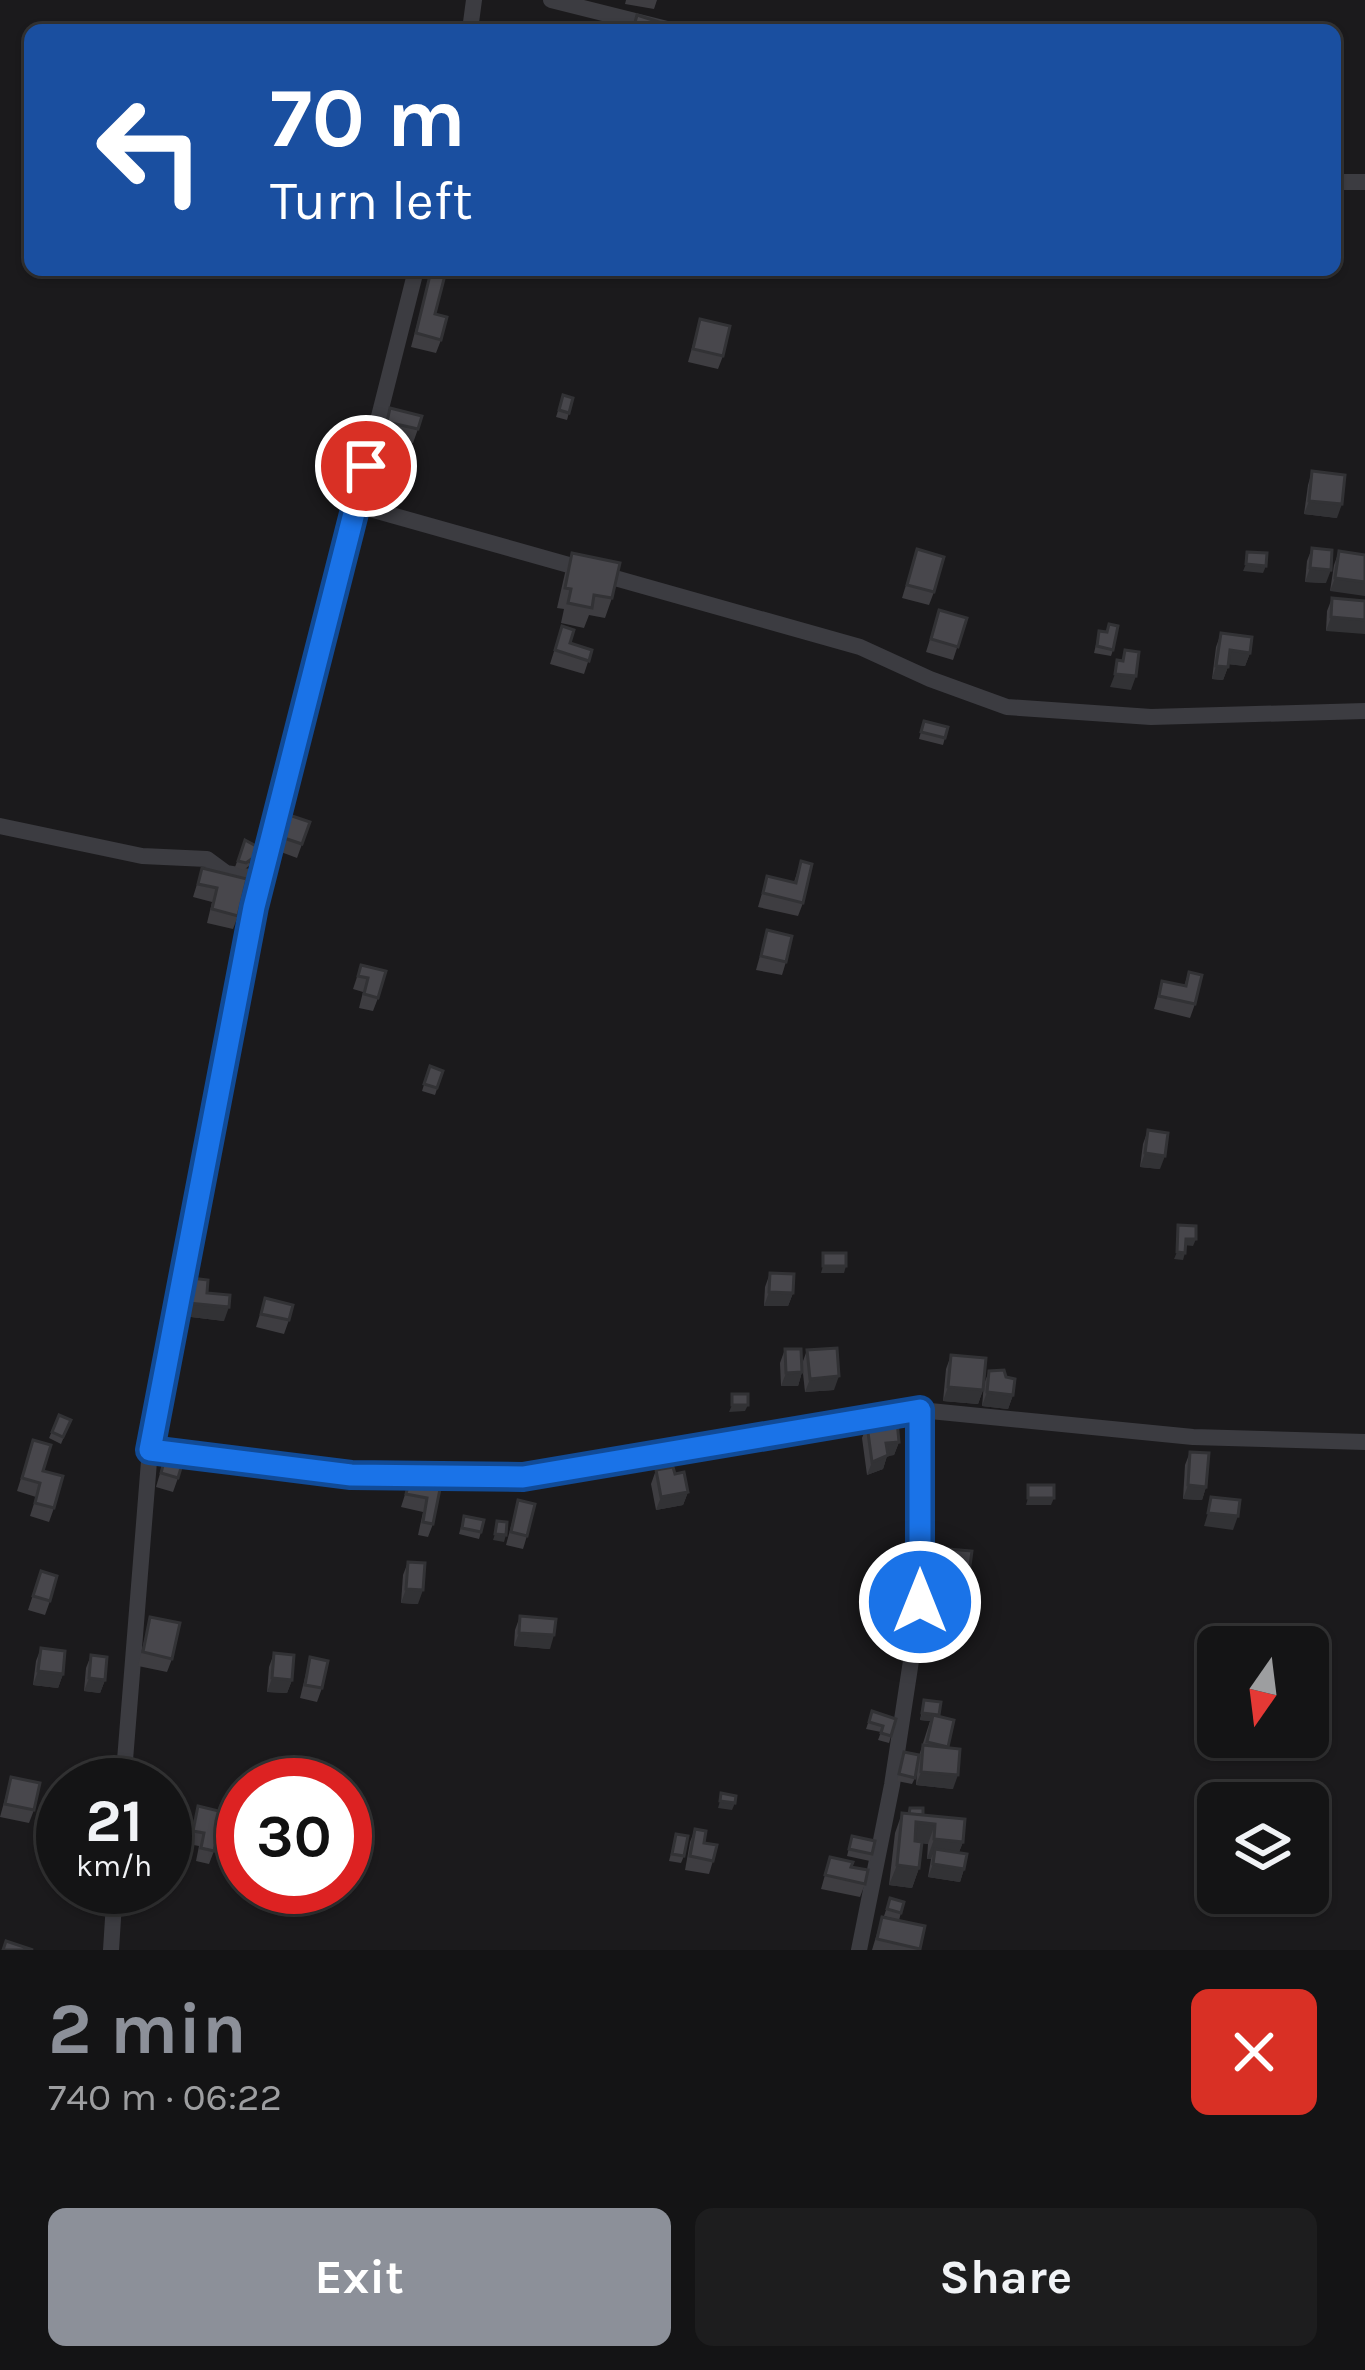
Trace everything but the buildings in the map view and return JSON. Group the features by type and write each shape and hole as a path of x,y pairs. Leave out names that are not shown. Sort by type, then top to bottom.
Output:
{"street":[{"path":"551,0 647,24"},
{"path":"124,1758 150,1450 262,879 414,276"},
{"path":"356,506 860,647 930,679 1007,706 1150,717 1365,711"},
{"path":"0,826 142,856 207,859 226,873 262,879"},
{"path":"150,1450 351,1475 523,1477 920,1410 1193,1437 1365,1442"},
{"path":"859,1950 892,1785 920,1602 920,1410"},
{"path":"110,1950 113,1914"}],"route":[{"path":"366,466 254,907 150,1450 351,1475 523,1477 920,1410 920,1602"}]}
